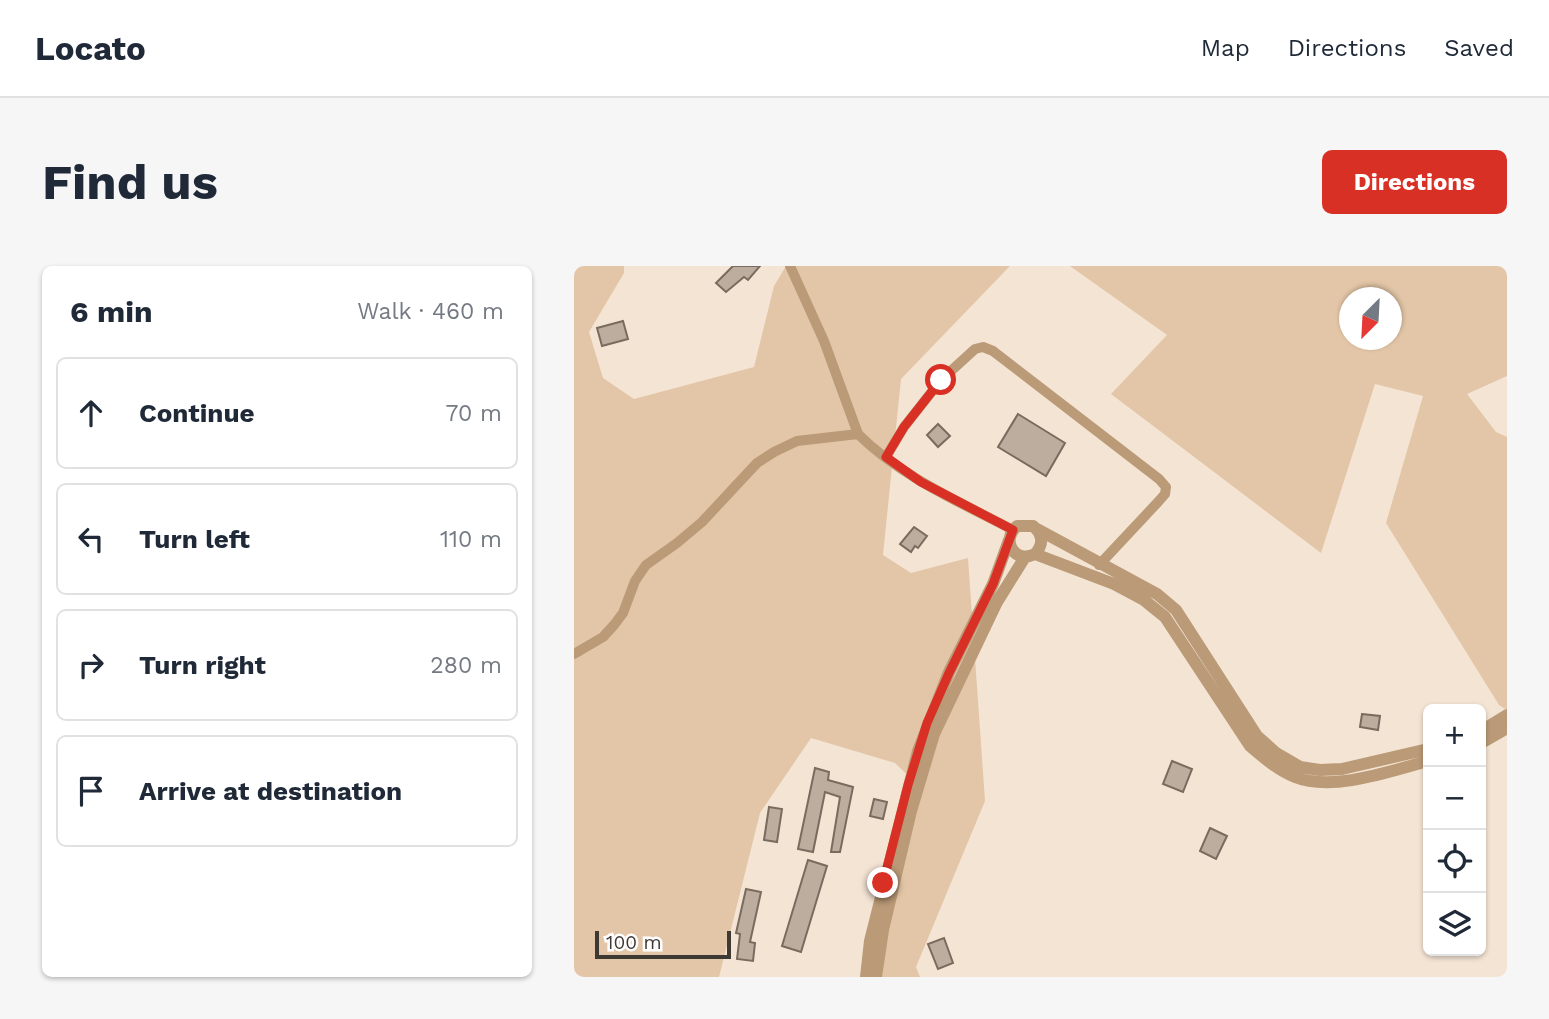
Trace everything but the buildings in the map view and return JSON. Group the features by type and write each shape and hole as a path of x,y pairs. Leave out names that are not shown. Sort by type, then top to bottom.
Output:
{"street":[{"path":"790,266 824,341 859,434 921,482 1011,534"},
{"path":"886,457 904,427 941,380 975,349 983,347 993,351 1166,487 1165,494 1099,565"},
{"path":"574,654 603,637 614,625 623,613 635,581 646,565 702,522 757,463 797,441 859,434"},
{"path":"866,977 870,941 918,751 949,673 993,584 1011,534 1027,524 1157,594 1177,610 1257,736 1276,753 1300,766 1342,769 1423,750"},
{"path":"876,977 883,930 911,811 934,734 997,602 1041,545 1037,529"},
{"path":"1011,534 1011,550 1015,554 1030,556 1114,584 1144,600 1165,617 1250,746 1264,759 1296,778 1312,781 1348,780 1423,762"},
{"path":"1486,728 1507,715"},
{"path":"1486,740 1507,728"}],"shaded area":[{"path":"574,266 624,266 624,273 589,332 603,378 634,399 754,367 774,286 786,266 1010,266 901,379 883,555 911,573 968,558 985,801 916,967 920,977 881,977 890,901 919,786 895,763 811,738 760,813 719,977 574,977"},
{"path":"1070,266 1507,266 1507,376 1467,394 1496,432 1507,437 1507,710 1499,705 1386,523 1423,396 1375,384 1321,553 1111,394 1167,335"}],"route":[{"path":"883,883 927,723 993,584 1013,530 921,482 886,457 904,427 941,380"}]}
